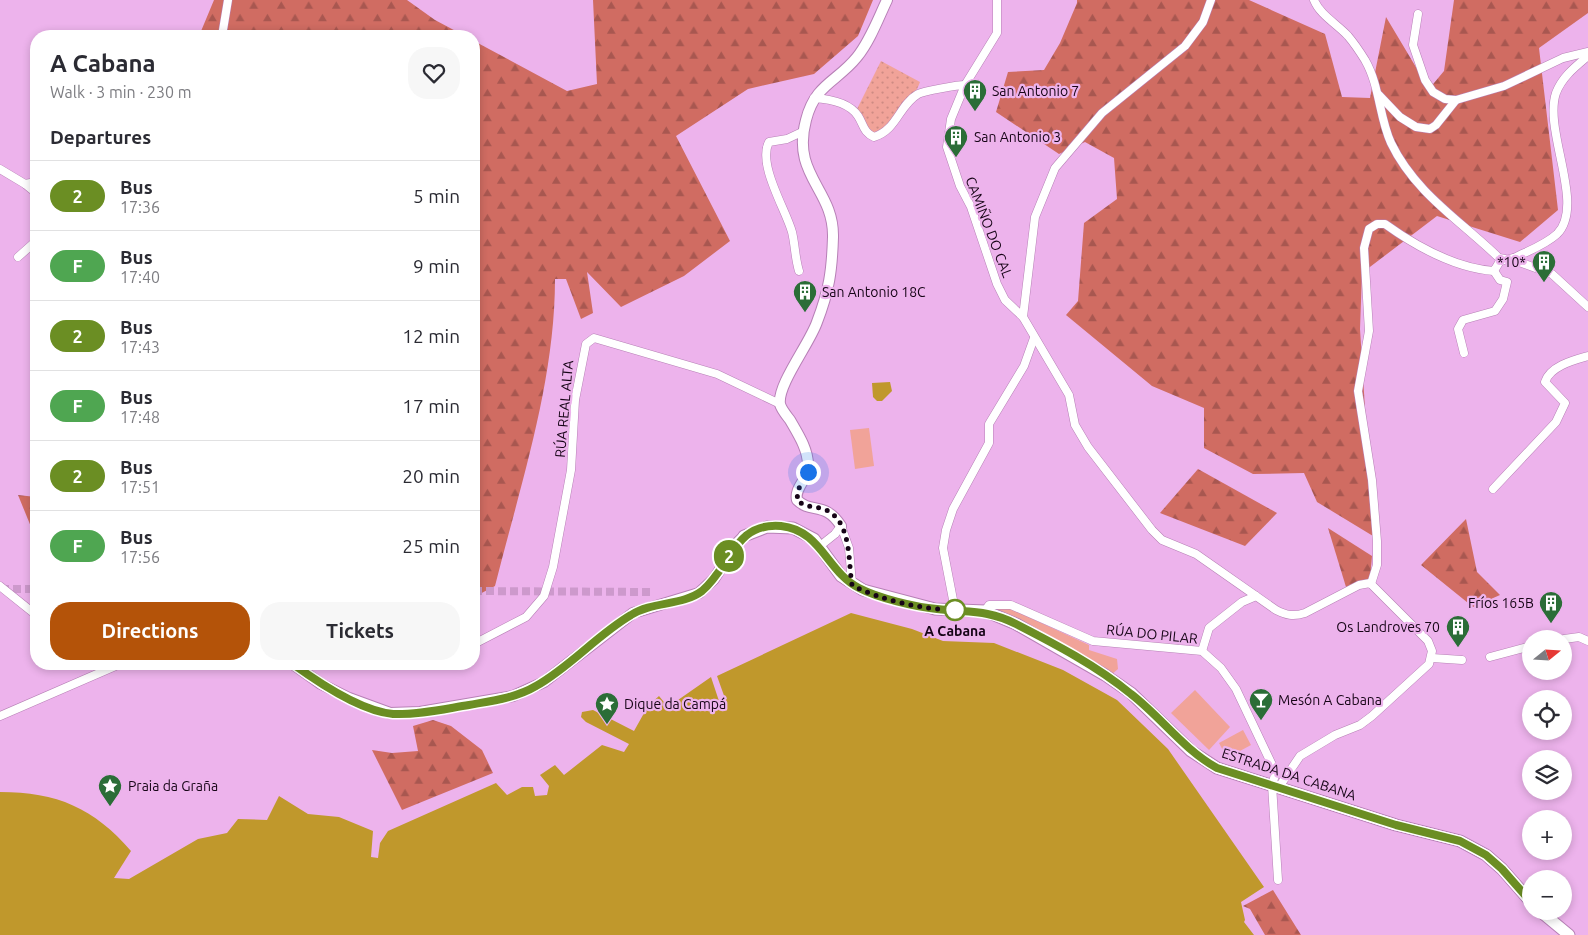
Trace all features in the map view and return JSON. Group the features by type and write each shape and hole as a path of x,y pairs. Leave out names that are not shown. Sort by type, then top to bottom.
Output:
{"main road":[{"path":"744,536 767,528 782,526 801,531 814,539 834,568 852,585"},
{"name":"ESTRADA DA CABANA","path":"852,585 870,593 925,607 985,612 1016,624 1105,675 1142,703 1191,751 1217,768 1396,825 1460,841 1486,855 1502,869 1522,892"},
{"path":"1551,920 1570,935"}],"street":[{"path":"223,30 228,0"},
{"path":"852,585 849,548 834,516 826,510 804,505 797,500 798,490 808,472 808,465 800,436 780,404 782,387 804,351 816,325 832,275 832,218 825,199 807,169 803,156 804,130 814,98 826,84 857,57 887,0"},
{"name":"CAMIÑO DO CAL","path":"997,0 997,33 965,85 951,119 947,136 950,158 971,207 997,284 1005,300 1023,317 1034,338 1049,358 1068,395 1075,425 1088,447 1152,530 1162,540 1196,554 1276,610 1296,616 1359,584 1366,582 1371,584"},
{"path":"1023,317 1035,217 1055,168 1102,113 1185,46 1203,22 1211,0"},
{"path":"1314,0 1323,13 1347,36 1366,61 1379,95 1390,141 1413,178 1429,197 1499,258 1519,262 1552,274 1588,306"},
{"path":"1418,14 1413,45 1425,80 1433,92 1445,98 1456,100 1504,86 1563,58 1588,52"},
{"path":"1494,271 1500,261 1509,259 1543,243 1557,234 1563,225 1568,205 1559,160 1554,101 1565,77 1588,56"},
{"path":"814,98 833,100 851,109 858,116 864,130 874,137 888,130 918,94 965,85"},
{"path":"1379,95 1400,117 1423,129 1436,125 1456,100"},
{"path":"798,271 792,232 773,187 767,149 769,142 786,139 804,130"},
{"path":"0,169 30,189"},
{"path":"25,184 30,183"},
{"path":"1276,786 1300,756 1335,735 1360,725 1429,664 1432,658 1432,651 1424,634 1391,606 1371,584 1377,564 1377,541 1372,480 1358,391 1369,331 1364,248 1366,233 1377,224 1385,224 1428,251 1479,270 1494,271"},
{"path":"18,257 30,246"},
{"path":"1464,353 1458,329 1463,320 1495,311 1503,299 1506,282 1500,280 1494,271"},
{"name":"RÚA REAL ALTA","path":"480,641 526,617 544,596 553,567 571,470 575,400 586,344 594,338 663,360 688,364 717,374 780,404"},
{"path":"955,610 943,548 946,530 957,500 989,443 989,424 1024,366 1034,338"},
{"path":"1493,489 1556,422 1563,408 1565,403 1545,382 1547,376 1567,363 1588,356"},
{"path":"820,546 835,534 840,526"},
{"path":"301,670 321,684 349,698 390,714 420,712 513,696 544,682 634,613 699,594 714,579 737,543 744,536"},
{"path":"0,586 30,610"},
{"path":"1202,651 1209,628 1242,602 1256,596"},
{"name":"RÚA DO PILAR","path":"985,612 989,605 1011,605 1093,641 1202,651 1221,668 1236,689 1274,769 1278,880"},
{"path":"1572,638 1578,637 1588,641"},
{"path":"1490,657 1522,648"},
{"path":"1432,658 1462,660"},
{"path":"0,716 106,670"}],"shaded area":[{"path":"881,61 920,82 907,106 893,122 885,128 869,132 857,109"},
{"path":"890,382 892,391 882,401 877,401 873,397 872,383"},
{"path":"869,428 874,466 855,469 850,430"},
{"path":"1009,608 1089,645 1089,650 1117,659 1118,669 1111,675 993,609"},
{"path":"851,613 912,629 943,641 994,643 1063,670 1117,700 1168,749 1264,887 1241,902 1244,922 1254,935 0,935 0,792 39,795 57,799 88,813 103,824 131,851 114,878 129,879 198,839 227,833 238,819 267,820 279,796 308,814 339,817 373,831 371,857 378,858 380,843 388,831 496,783 507,795 522,787 533,787 535,796 547,795 549,786 540,775 555,765 564,775 602,745 624,752 629,744 586,722 581,717 582,712 593,710 634,731 648,706 659,696 668,707 711,677 721,707 727,704 717,676"},
{"path":"1195,690 1230,727 1209,750 1171,713"},
{"path":"1243,730 1251,745 1227,758 1219,743"}],"green space":[{"path":"214,0 407,0 435,20 454,30 202,30"},
{"path":"593,0 873,0 858,36 814,74 748,89 676,136 730,241 684,276 621,307 587,272 593,313 581,319 566,279 555,279 549,357 543,395 525,472 495,586 480,594 480,44 567,91 597,84"},
{"path":"1077,0 1249,0 1325,34 1342,97 1370,98 1386,17 1429,89 1444,71 1454,0 1588,0 1588,13 1539,48 1558,210 1520,242 1437,216 1362,273 1360,329 1373,536 1317,502 1304,473 1253,474 1204,448 1204,408 1152,386 1066,315 1078,301 1084,223 1117,199 1114,158 1085,142 1059,154 996,112 1008,72 1044,70 1060,43"},
{"path":"1198,469 1277,513 1245,546 1160,513"},
{"path":"18,495 30,496 30,524"},
{"path":"1466,519 1477,572 1500,595 1473,607 1421,565"},
{"path":"1328,528 1372,556 1370,579 1346,587"},
{"path":"433,720 451,726 482,750 493,773 402,810 372,750 392,753 418,751 413,726"},
{"path":"1273,890 1301,935 1265,935 1250,909 1243,906"}],"tunnel":[{"path":"1,589 30,589"},
{"path":"480,591 650,592"}],"bus line":[{"name":"2","path":"301,670 321,684 340,694 390,714 420,712 502,699 538,686 634,613 654,605 686,599 699,594 719,573 737,543 744,536 758,530 782,526 793,528 814,539 830,564 846,580 858,588 870,593 925,607 942,610 973,610 995,614 1016,624 1105,675 1131,693 1191,751 1217,768 1396,825 1460,841 1486,855 1522,890"}],"place":[{"name":"San Antonio 7","path":"975,112"},
{"name":"San Antonio 3","path":"956,158"},
{"name":"*10*","path":"1544,283"},
{"name":"San Antonio 18C","path":"805,313"},
{"name":"A Cabana","path":"955,610"},
{"name":"Fríos 165B","path":"1551,624"},
{"name":"Os Landroves 70","path":"1458,648"},
{"name":"Mesón A Cabana","path":"1261,721"},
{"name":"Dique da Campá","path":"607,725"},
{"name":"Praia da Graña","path":"110,807"}],"route":[{"path":"808,472 796,494 797,500 804,505 826,510 834,516 849,548 852,585 870,593 925,607 955,610"}]}
